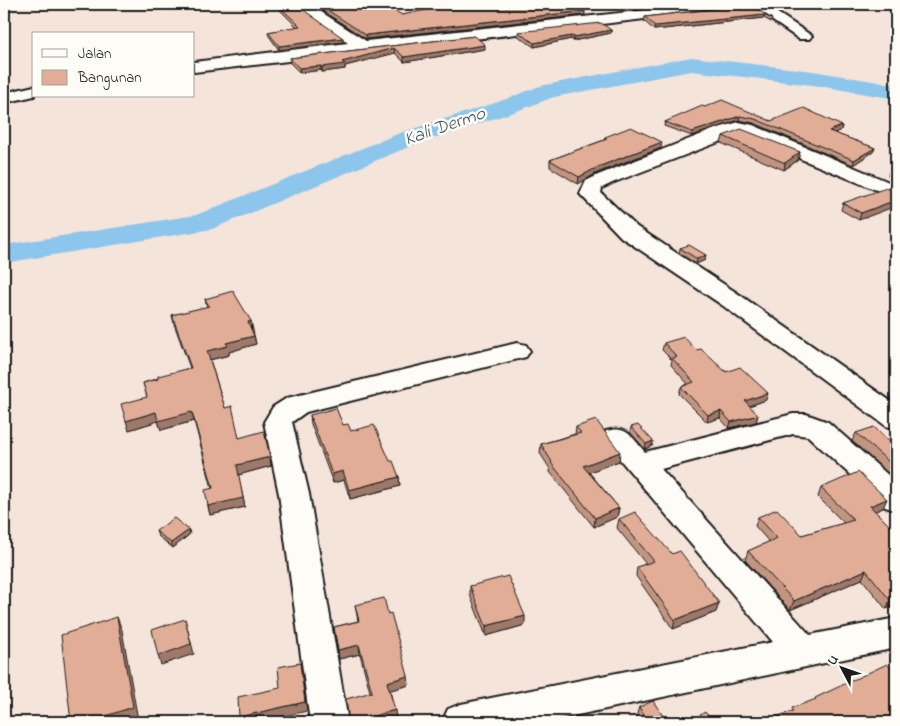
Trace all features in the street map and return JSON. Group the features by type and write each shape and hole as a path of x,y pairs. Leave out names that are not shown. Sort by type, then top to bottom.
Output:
{"street":[{"path":"300,4 363,46"},
{"path":"195,67 738,4"},
{"path":"755,4 804,36"},
{"path":"4,98 32,91"},
{"path":"896,192 786,145 740,128 722,132 605,179 594,186 590,194 629,232 731,300 896,419"},
{"path":"329,722 294,494 278,422 283,414 297,405 517,351"},
{"path":"639,464 793,424 806,424 818,429 896,499"},
{"path":"616,438 802,652"},
{"path":"461,722 896,633"}],"building":[{"path":"295,4 343,38 279,46 268,32 300,26 280,7"},
{"path":"318,4 349,4 355,10 384,4 402,15 455,4 462,9 489,4 500,4 506,7 524,4 574,4 585,11 366,35"},
{"path":"750,4 772,19 765,15 655,26 645,17 739,6"},
{"path":"601,23 611,30 534,43 518,32"},
{"path":"475,36 485,45 404,57 394,48 342,62 345,64 322,67 299,68 290,58"},
{"path":"722,100 771,121 804,108 842,126 829,131 875,148 854,160 755,119 740,116 692,132 665,122 702,106 705,107"},
{"path":"631,127 662,142 598,167 579,177 550,160 607,139 605,137"},
{"path":"741,129 800,152 785,163 723,136"},
{"path":"886,188 896,192 896,200 861,213 843,203"},
{"path":"689,245 706,255 697,259 680,248"},
{"path":"233,291 251,321 248,322 254,336 226,343 228,346 207,351 225,408 232,406 239,438 264,431 270,457 237,465 243,498 208,506 205,490 213,488 192,412 158,421 156,412 126,421 121,404 147,397 143,383 158,379 158,376 191,368 172,315 209,306 205,299"},
{"path":"684,337 696,350 701,349 726,372 740,367 768,393 745,401 758,415 731,422 721,411 708,415 681,387 694,382 672,358 677,357 664,343"},
{"path":"336,408 343,425 348,424 351,431 374,425 390,461 393,461 399,477 349,490 343,471 332,474 310,415"},
{"path":"596,420 620,452 583,466 619,508 595,518 551,463 541,444 581,433 576,427"},
{"path":"638,425 653,441 646,444 631,427"},
{"path":"874,427 896,448 896,468 856,433"},
{"path":"858,472 887,499 870,506 896,532 896,598 890,600 866,570 794,601 748,551 777,538 758,517 777,509 802,535 854,520 821,488"},
{"path":"635,512 672,554 680,551 719,603 675,620 637,567 654,561 619,519"},
{"path":"174,518 189,530 171,543 156,531"},
{"path":"508,576 525,616 486,626 470,586"},
{"path":"384,598 388,614 391,613 408,676 387,682 395,710 349,722 346,699 372,692 359,645 338,650 334,627 359,621 355,605"},
{"path":"117,617 133,707 87,722 71,722 61,635"},
{"path":"185,619 191,644 158,656 152,630"},
{"path":"300,663 305,702 239,717 238,697 280,688 278,667"},
{"path":"887,664 896,673 896,722 761,722 793,711 792,708 816,699"},
{"path":"653,701 667,722 648,722 639,707"},
{"path":"705,712 713,722 689,722"}],"waterway":[{"name":"Kali Dermo","path":"4,254 202,223 409,138 506,107 548,91 691,64 813,78 896,92"}]}
